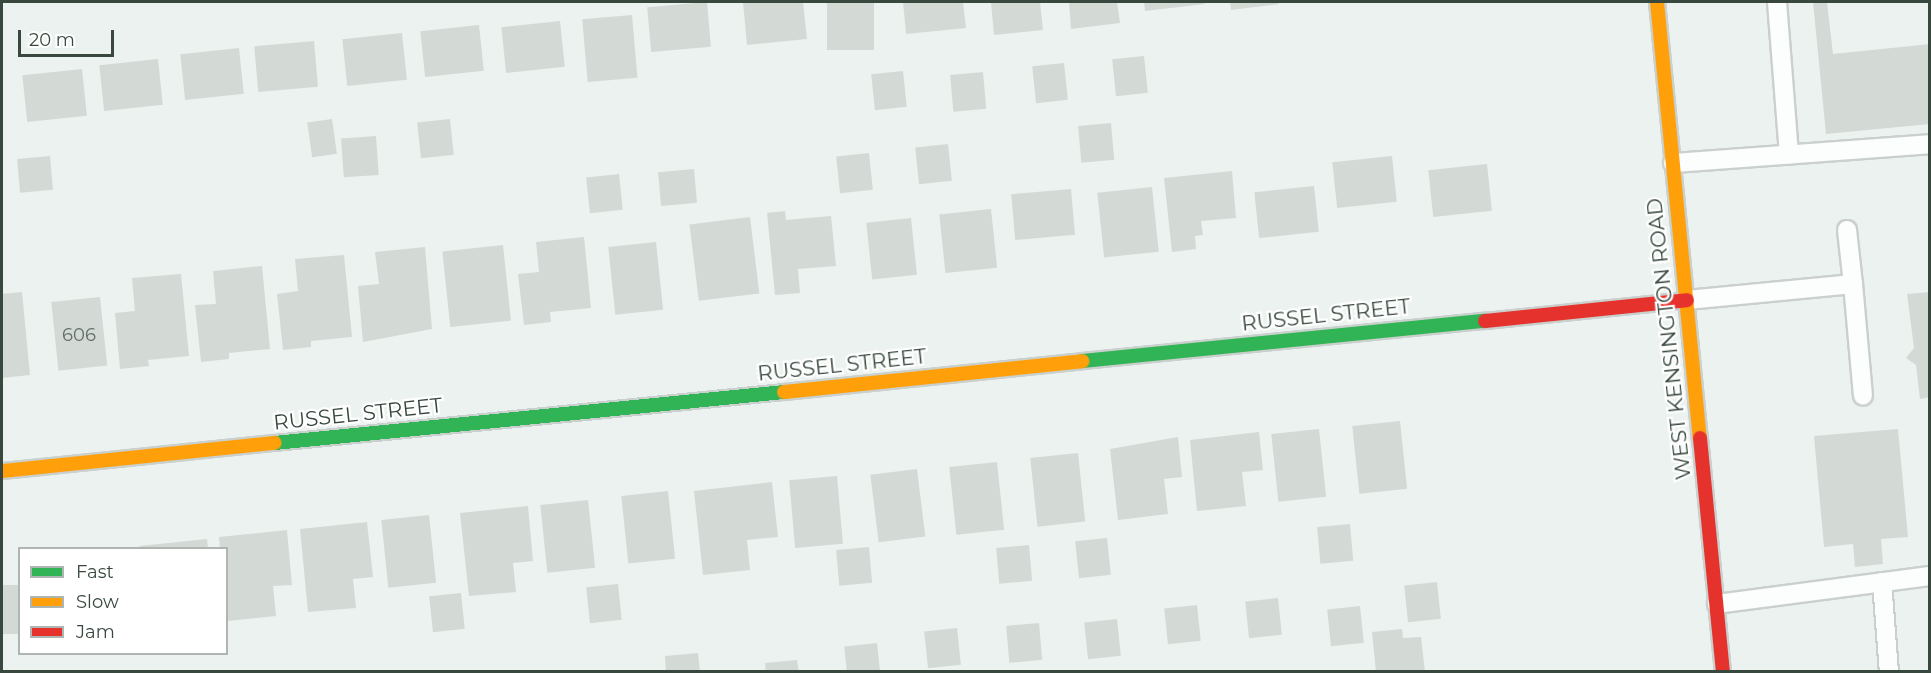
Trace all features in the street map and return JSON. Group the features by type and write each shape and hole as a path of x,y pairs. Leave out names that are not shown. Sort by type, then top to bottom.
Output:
{"street":[{"name":"WEST KENSINGTON ROAD","path":"1657,2 1724,672"},
{"name":"RUSSEL STREET","path":"2,471 1687,300"}],"lane":[{"path":"1777,2 1789,155"},
{"path":"1673,162 1929,144"},
{"path":"1847,230 1863,396"},
{"path":"1687,300 1853,284"},
{"path":"1717,603 1929,576"},
{"path":"1882,582 1889,672"}],"building":[{"path":"707,2 711,47 651,52 647,7"},
{"path":"743,2 803,2 807,39 747,45"},
{"path":"827,2 874,2 874,50 827,50"},
{"path":"903,2 963,2 966,28 906,34"},
{"path":"991,2 1040,2 1043,30 994,35"},
{"path":"1069,2 1117,2 1120,23 1071,29"},
{"path":"1144,2 1204,2 1205,4 1145,11"},
{"path":"1230,2 1278,2 1279,4 1231,10"},
{"path":"1813,2 1827,2 1833,54 1930,44 1930,124 1826,134"},
{"path":"632,15 637,78 588,82 582,19"},
{"path":"560,21 565,67 506,73 501,27"},
{"path":"479,25 484,71 425,77 420,31"},
{"path":"402,33 407,80 347,86 342,39"},
{"path":"314,41 318,87 258,92 254,46"},
{"path":"239,48 244,94 185,100 180,54"},
{"path":"1144,56 1148,93 1116,96 1112,59"},
{"path":"158,59 163,105 104,111 99,65"},
{"path":"1064,63 1068,100 1036,103 1032,66"},
{"path":"82,69 87,116 27,122 22,75"},
{"path":"903,71 907,107 875,110 871,74"},
{"path":"983,72 986,109 953,112 950,75"},
{"path":"332,119 337,154 312,157 307,122"},
{"path":"450,119 454,155 421,158 417,122"},
{"path":"1111,123 1114,160 1081,163 1078,126"},
{"path":"376,136 379,175 344,177 341,138"},
{"path":"948,144 952,181 919,184 915,147"},
{"path":"869,153 873,190 840,193 836,156"},
{"path":"50,156 53,190 20,193 17,159"},
{"path":"1392,156 1397,202 1337,208 1332,162"},
{"path":"1487,164 1492,211 1433,217 1428,170"},
{"path":"694,169 697,203 661,206 658,172"},
{"path":"1232,171 1236,218 1201,221 1203,235 1195,236 1196,249 1172,252 1164,178"},
{"path":"619,174 623,210 590,213 586,177"},
{"path":"1314,186 1319,232 1259,238 1254,192"},
{"path":"1152,187 1159,252 1104,257 1097,193"},
{"path":"1071,189 1075,235 1015,240 1011,194"},
{"path":"991,209 997,268 945,273 939,214"},
{"path":"785,211 786,220 831,216 836,266 798,269 800,293 775,295 767,213"},
{"path":"750,217 759,293 699,301 689,224"},
{"path":"911,218 917,275 872,279 866,223"},
{"path":"584,237 591,308 550,312 551,322 524,325 518,274 539,272 536,242"},
{"path":"656,242 663,310 615,315 608,247"},
{"path":"503,245 511,321 450,327 442,251"},
{"path":"425,247 432,329 363,342 358,286 379,284 375,252"},
{"path":"344,255 352,337 311,341 311,347 283,350 277,294 298,291 295,259"},
{"path":"262,266 270,349 229,353 229,359 201,362 195,305 216,304 213,271"},
{"path":"181,274 189,356 148,360 149,366 120,369 115,313 135,311 132,278"},
{"path":"22,292 30,375 2,378 2,294"},
{"path":"1930,292 1930,397 1920,399 1916,365 1906,358 1914,348 1907,294"},
{"path":"100,297 107,366 58,371 51,302"},
{"path":"1400,421 1407,489 1359,494 1352,426"},
{"path":"1319,429 1326,497 1278,502 1271,434"},
{"path":"1898,429 1908,537 1881,539 1883,564 1855,567 1853,544 1824,547 1814,436"},
{"path":"1259,432 1263,470 1242,472 1246,506 1197,511 1190,440"},
{"path":"1178,437 1182,477 1164,479 1168,514 1118,520 1110,449"},
{"path":"1078,453 1085,522 1037,527 1030,458"},
{"path":"997,462 1004,530 956,535 949,467"},
{"path":"917,469 925,536 879,542 870,475"},
{"path":"837,476 843,544 795,548 789,480"},
{"path":"772,482 778,537 747,540 750,570 703,575 694,491"},
{"path":"668,491 675,559 628,564 621,496"},
{"path":"588,500 595,568 547,573 540,505"},
{"path":"528,506 533,561 513,563 516,592 469,596 460,513"},
{"path":"429,515 436,583 388,588 381,520"},
{"path":"367,522 373,577 353,579 356,608 308,612 300,529"},
{"path":"1350,524 1353,561 1320,564 1317,527"},
{"path":"287,530 292,585 273,586 276,616 228,621 228,547 220,547 219,537"},
{"path":"1107,538 1111,575 1079,578 1075,541"},
{"path":"207,539 208,547 140,547"},
{"path":"1029,545 1032,581 999,584 996,548"},
{"path":"869,547 872,583 839,586 836,550"},
{"path":"1437,582 1441,619 1408,622 1404,585"},
{"path":"618,584 622,620 590,623 586,587"},
{"path":"2,585 18,585 18,634 2,634"},
{"path":"461,593 465,629 433,632 429,596"},
{"path":"1278,598 1282,635 1249,638 1245,601"},
{"path":"1197,605 1201,641 1168,644 1164,608"},
{"path":"1360,606 1364,643 1331,646 1327,609"},
{"path":"1117,619 1121,656 1088,659 1084,622"},
{"path":"1039,623 1042,660 1009,663 1006,626"},
{"path":"957,628 961,665 928,668 924,631"},
{"path":"1402,629 1403,638 1421,637 1425,672 1376,672 1372,632"},
{"path":"877,643 880,672 847,672 844,646"},
{"path":"698,653 700,672 666,672 665,656"},
{"path":"797,660 799,672 766,672 765,663"}],"traffic: fast":[{"path":"1082,361 1485,321"},
{"path":"275,443 784,392"}],"traffic: slow":[{"path":"1657,2 1700,438"},
{"path":"784,392 1082,361"},
{"path":"2,471 275,443"}],"traffic: jam":[{"path":"1485,321 1687,300"},
{"path":"1700,438 1723,672"}]}
